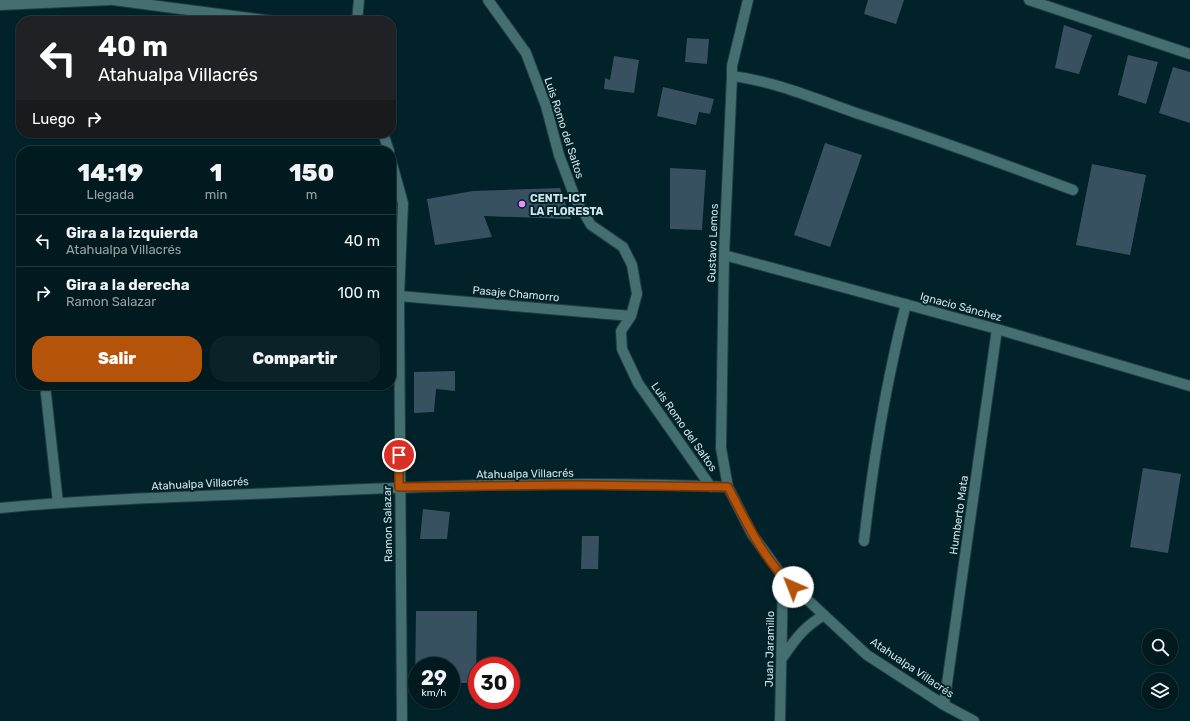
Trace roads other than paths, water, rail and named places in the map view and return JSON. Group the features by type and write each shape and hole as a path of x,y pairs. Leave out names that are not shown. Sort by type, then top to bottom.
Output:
{"street":[{"path":"0,5 110,0"},
{"path":"113,0 234,16"},
{"path":"356,16 359,0"},
{"name":"Luis Romo del Saltos","path":"488,0 526,53 546,106 559,155 576,200 591,225 623,247 632,265 637,294 631,316 621,331 622,349 638,383 711,486"},
{"name":"Gustavo Lemos","path":"728,487 721,448 724,255 732,66 748,0"},
{"path":"1028,0 1190,54"},
{"path":"732,76 754,78 975,153 1073,190"},
{"name":"Ramon Salazar","path":"396,177 404,203 399,296 399,487 402,721"},
{"name":"Ignacio Sánchez","path":"724,255 997,329 1190,386"},
{"name":"Pasaje Chamorro","path":"399,296 631,316"},
{"path":"864,541 871,478 892,359 906,304"},
{"name":"Humberto Mata","path":"944,705 997,329"},
{"path":"46,390 58,503"},
{"name":"Atahualpa Villacrés","path":"0,508 58,503 399,487 577,485 728,487 752,534 783,577 867,655 944,705 974,721"},
{"name":"Juan Jaramillo","path":"780,721 783,657 783,577"},
{"path":"783,657 798,635 808,625 824,615"}],"place":[{"name":"CENTI-ICT LA FLORESTA","path":"522,204"}]}
